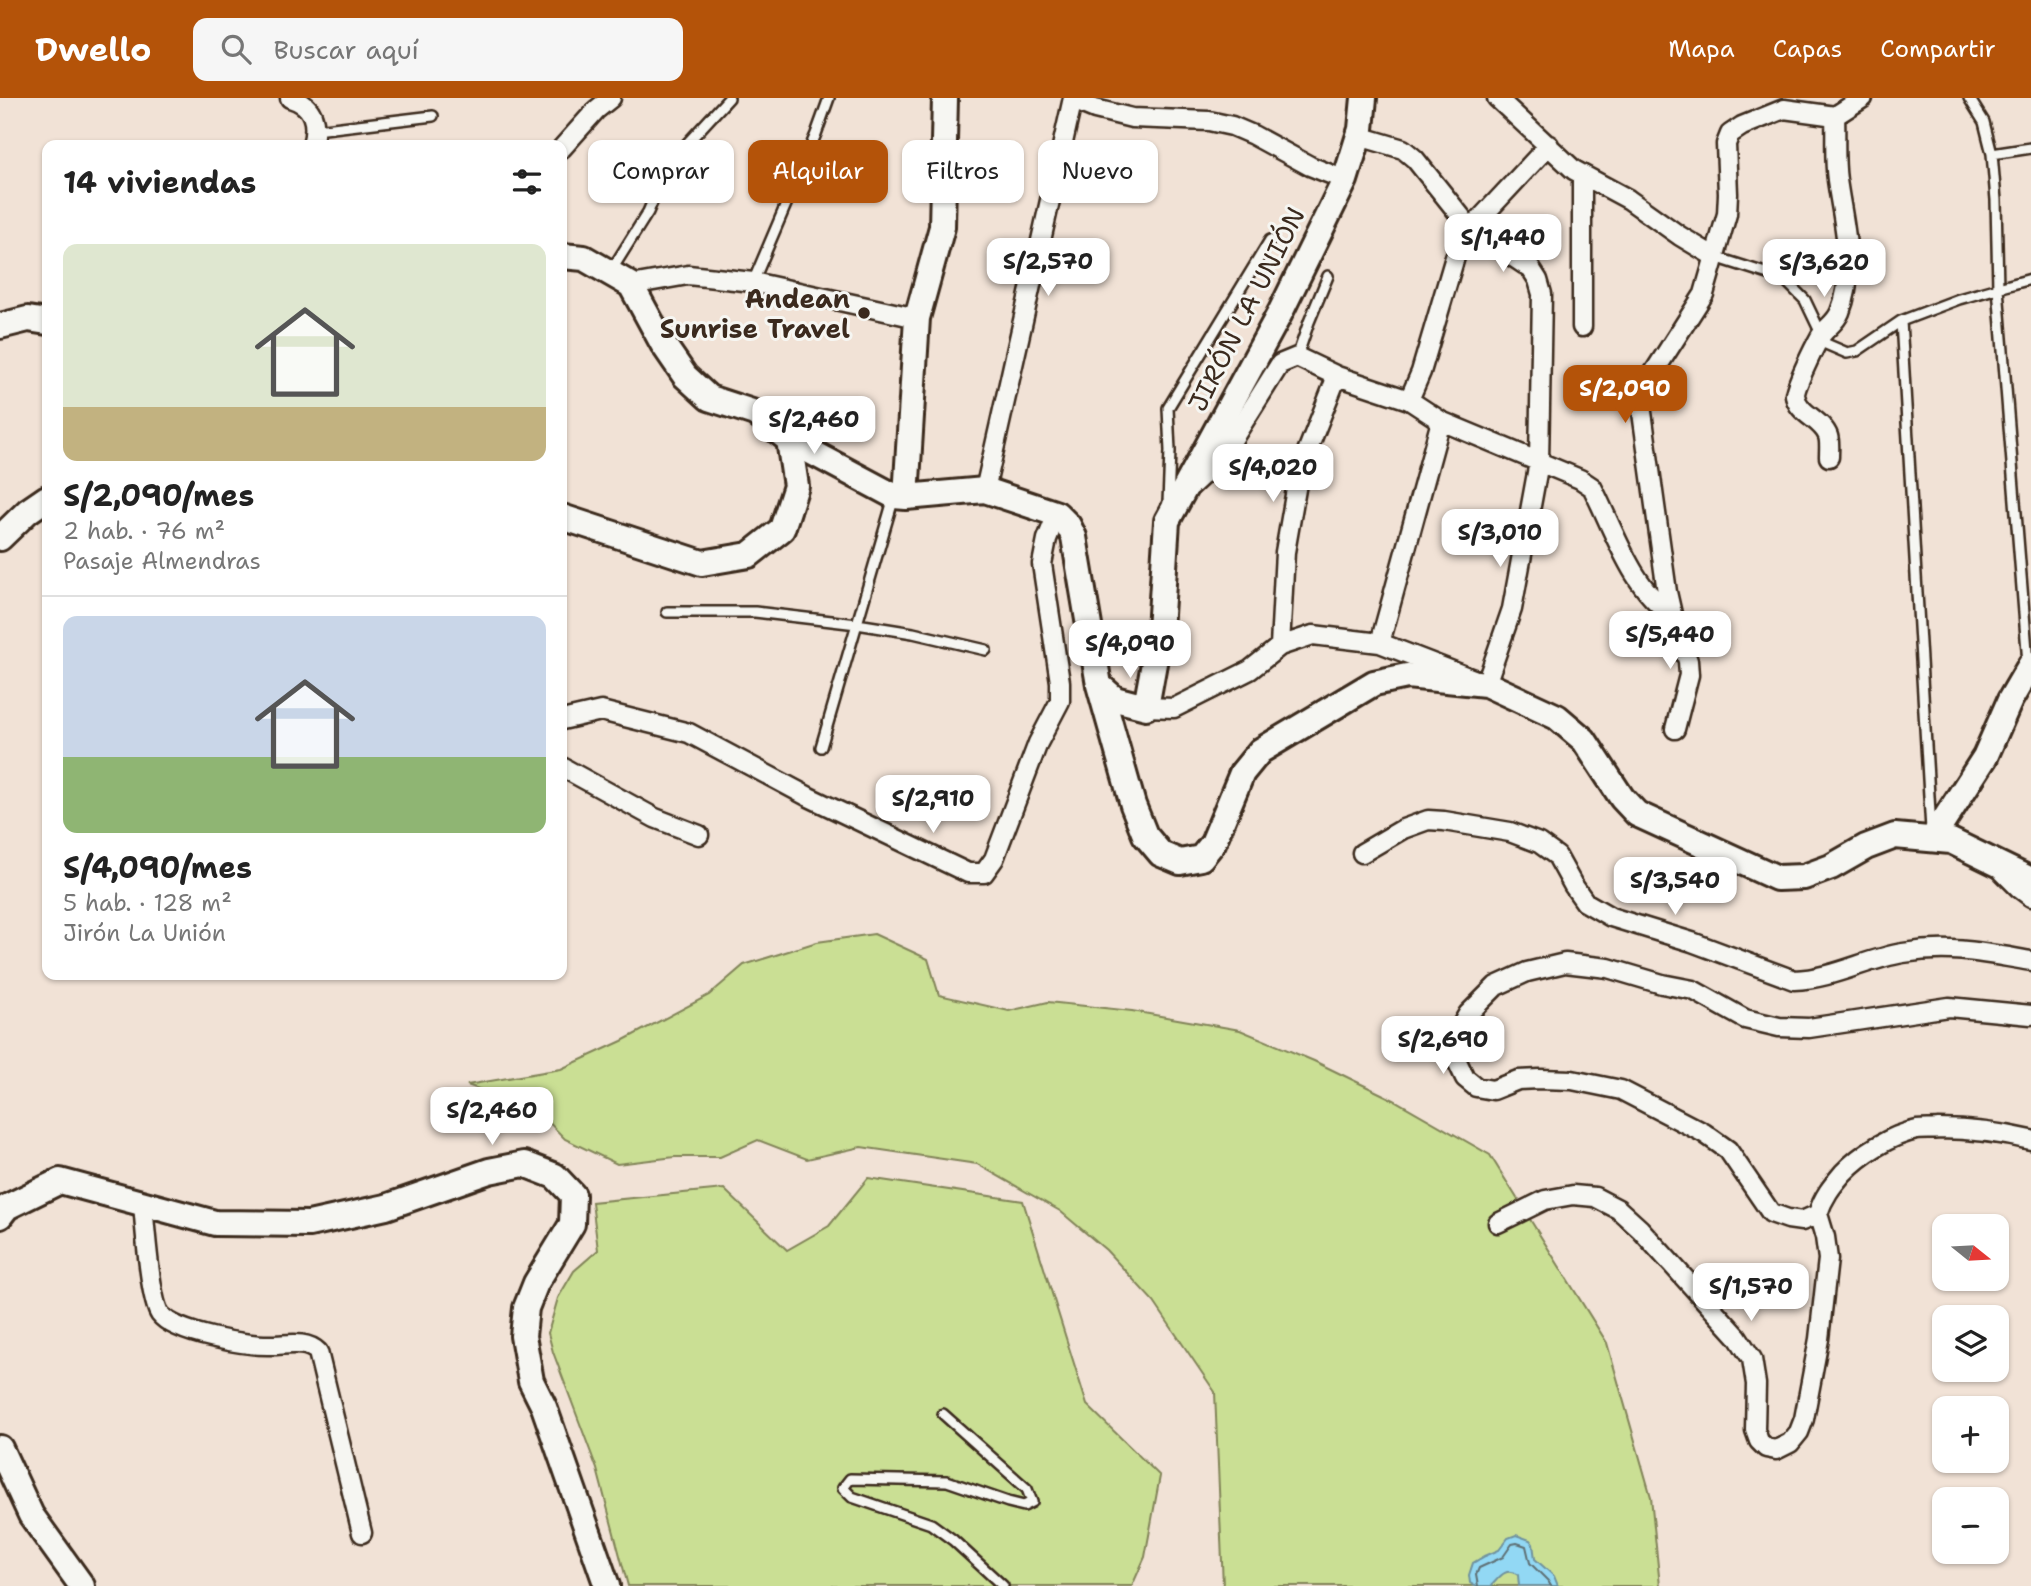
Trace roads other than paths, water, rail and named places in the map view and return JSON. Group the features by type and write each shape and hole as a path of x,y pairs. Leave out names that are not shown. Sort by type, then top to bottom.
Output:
{"main road":[{"path":"900,497 916,318 942,227 945,98"},
{"name":"JIRÓN LA UNIÓN","path":"1146,706 1160,630 1167,521 1280,313 1345,180 1359,136 1364,98"},
{"path":"567,256 584,258 620,279 685,376 709,398 755,413 789,440 900,497 985,490 1057,514 1068,525 1074,537 1099,685 1133,805 1145,835 1161,854 1180,862 1202,859 1213,843 1242,773 1260,751 1374,683 1407,676 1486,684 1557,717 1584,740 1622,798 1637,814 1777,878 1804,877 1895,836 1951,841 2031,880"},
{"path":"0,326 28,319 42,321"},
{"path":"567,519 702,563 750,555 782,529 796,486 789,440"},
{"path":"0,538 42,501"},
{"path":"1932,839 1984,757 2010,700 2030,666"},
{"path":"1099,685 1115,699 1146,706"},
{"path":"0,1216 7,1207 61,1181 215,1223 309,1224 386,1207 524,1164 555,1176 573,1195 572,1224 536,1283 526,1308 523,1336 531,1381 544,1407 607,1586"},
{"path":"0,1448 31,1516 82,1586"}],"street":[{"path":"290,98 298,100 313,115 314,138"},
{"path":"567,142 596,110 611,98"},
{"path":"1497,98 1574,170 1628,199 1715,257"},
{"path":"1675,729 1689,675 1688,660 1672,614 1641,405 1645,386 1704,294 1727,214 1726,144 1730,134 1742,126 1784,109 1835,116 1863,98"},
{"path":"985,490 1073,99 1095,109 1132,118 1209,121 1232,126 1310,166 1345,180"},
{"path":"1829,457 1829,438 1824,429 1798,404 1795,393 1821,334 1833,324 1840,311 1846,289 1848,252 1836,177 1835,116"},
{"path":"1146,706 1174,708 1250,670 1280,646 1313,635 1380,643 1486,684 1512,609 1539,462 1542,294 1531,269 1471,229 1415,159 1403,149 1359,136"},
{"path":"1409,400 1455,257 1465,235 1549,145"},
{"path":"1582,174 1583,327"},
{"path":"620,279 688,275 753,282 916,318"},
{"path":"1181,496 1221,458 1280,364 1297,357 1337,376 1409,400 1441,421 1580,479 1592,487 1637,579 1660,607 1672,614"},
{"path":"1280,646 1284,565 1293,499 1308,445 1337,376"},
{"path":"1380,643 1441,421"},
{"path":"567,719 601,711 689,733 809,797 968,873 984,873 994,859 1038,743 1060,701 1042,565 1047,539 1057,514"},
{"path":"567,770 655,818 699,835"},
{"path":"1362,853 1403,829 1428,820 1510,832 1539,843 1557,856 1586,902 1611,917 1692,942 1794,980 1811,979 1901,953 1940,948 1956,948 2031,961"},
{"path":"1992,860 2031,897"},
{"path":"1818,1214 1802,1221 1772,1213 1728,1150 1704,1133 1621,1090 1572,1080 1540,1079 1518,1080 1493,1090 1476,1087 1465,1079 1456,1059 1457,1033 1468,1014 1496,986 1527,972 1565,963 1608,968 1693,990 1745,1019 1779,1027 1809,1028 1949,1007 2031,1015"},
{"path":"1498,1223 1545,1200 1573,1195 1595,1197 1618,1209 1640,1229 1737,1336 1752,1359 1756,1384 1755,1430 1759,1441 1766,1448 1776,1450 1790,1443 1799,1432 1804,1419 1819,1339 1828,1259 1818,1214 1821,1202 1830,1188 1853,1162 1878,1144 1917,1130 1958,1129 2031,1140"},
{"path":"143,1204 153,1294 160,1314 176,1326 199,1334 257,1346 304,1344 318,1352 362,1533"}],"lane":[{"path":"620,279 669,163 729,98"},
{"path":"753,282 829,98"},
{"path":"1969,98 1984,122 1992,154 1998,288 2030,666"},
{"path":"314,138 433,117"},
{"path":"1992,154 2031,148"},
{"path":"1167,521 1170,451 1168,408 1270,240"},
{"path":"1715,257 1784,279 1805,300 1826,344 1847,353 1857,351 1900,321 1959,299 2031,279"},
{"path":"1297,357 1328,276"},
{"path":"1900,321 1932,839"},
{"path":"821,747 857,624 900,497"},
{"path":"667,612 755,612 857,624 913,633 986,650"},
{"path":"943,1414 1027,1489 1032,1503 1024,1506 1008,1502 947,1481 850,1479 843,1488 852,1497 931,1524 953,1539 1003,1586"}],"water":[{"path":"1516,1535 1530,1540 1535,1559 1554,1576 1558,1586 1519,1586 1518,1575 1509,1572 1503,1574 1491,1586 1475,1586 1470,1583 1469,1575 1473,1563 1499,1550 1508,1538"}],"place":[{"name":"Andean Sunrise Travel","path":"864,313"}]}
